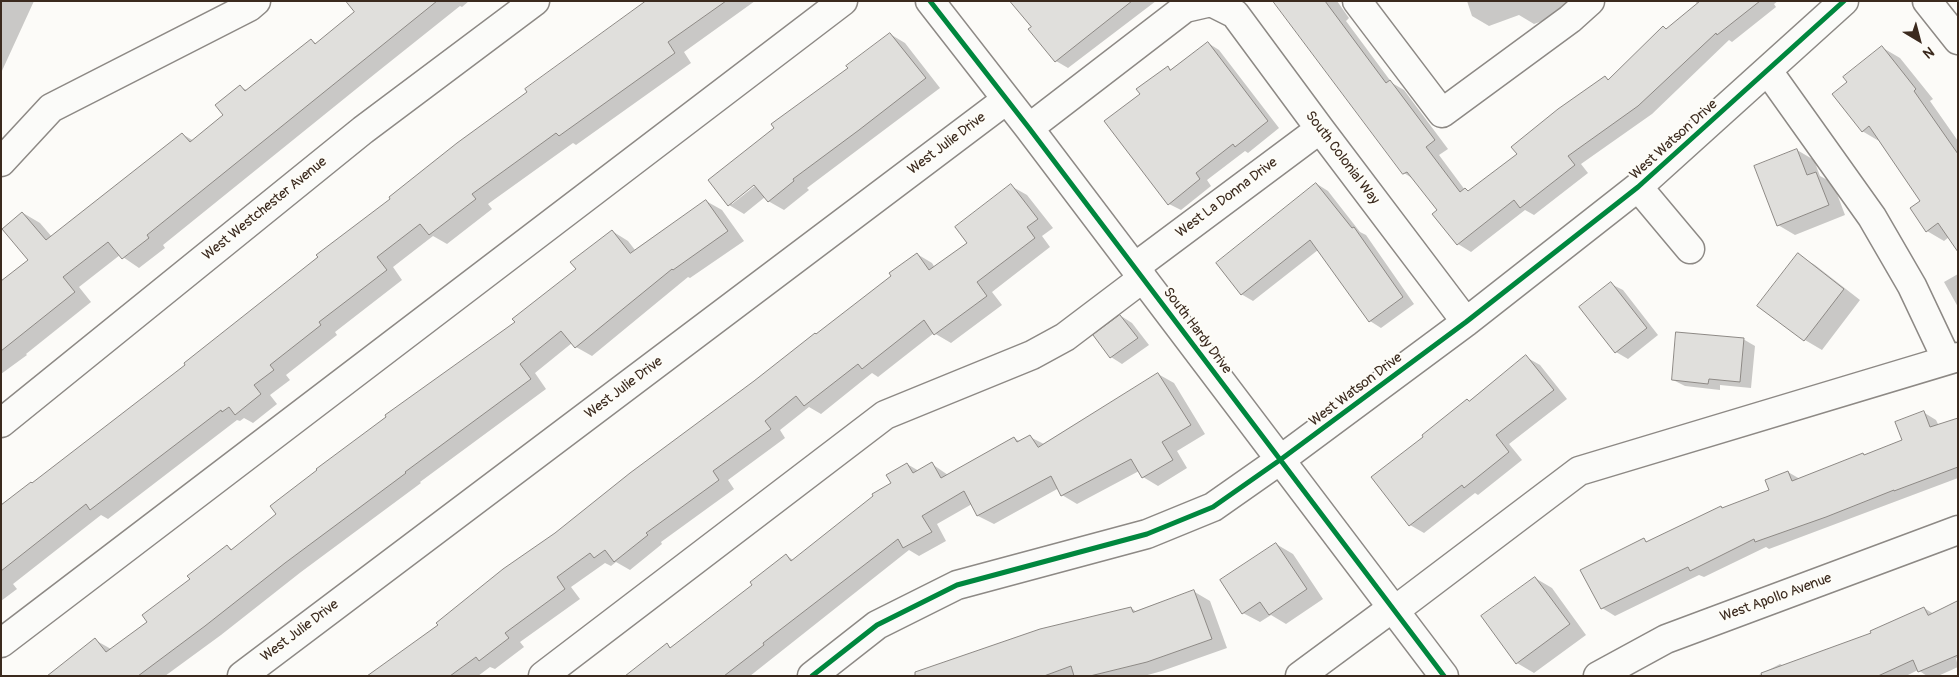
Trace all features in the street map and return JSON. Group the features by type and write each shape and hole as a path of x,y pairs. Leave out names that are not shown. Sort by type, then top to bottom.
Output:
{"street":[{"path":"1,162 51,108 249,7 256,1"},
{"name":"West Westchester Avenue","path":"1,423 363,130 535,1"},
{"path":"1,643 843,1"},
{"name":"South Hardy Drive","path":"930,1 1029,128 1444,676"},
{"path":"1358,1 1442,113 1570,19 1590,1"},
{"name":"West Watson Drive","path":"812,676 877,625 957,585 1147,534 1213,507 1280,460 1466,322 1638,187 1844,1"},
{"path":"1927,1 1958,40"},
{"path":"1029,128 1185,8 1211,2"},
{"name":"South Colonial Way","path":"1211,2 1235,14 1466,322"},
{"path":"1300,676 1579,471 1952,358 1872,217 1768,71"},
{"name":"West Julie Drive","path":"242,676 1006,100"},
{"name":"West La Donna Drive","path":"543,676 885,415 1032,355 1065,337 1139,273 1320,129"},
{"name":"West Watson Drive","path":"1638,187 1690,249"},
{"name":"West Apollo Avenue","path":"1598,676 1666,639 1958,530"}],"building":[{"path":"346,1 437,1 147,235 149,238 122,259 108,242 63,277 75,292 1,351 1,281 28,260 2,229 22,212 46,240 182,133 190,142 223,115 215,105 240,85 245,91 311,39 315,44 354,12"},
{"path":"646,1 726,1 668,42 675,53 559,136 556,133 472,194 476,199 429,235 420,224 377,257 387,270 319,322 321,325 270,365 274,370 254,385 261,394 235,415 229,407 222,412 221,410 90,510 86,504 1,571 1,505 185,365 184,363 318,257 316,255 390,199 389,197 457,143 527,92 525,89"},
{"path":"1010,1 1132,1 1055,62 1028,29 1031,27"},
{"path":"1273,1 1325,1 1386,83 1390,80 1435,140 1426,147 1460,192 1465,188 1468,191 1517,154 1511,147 1558,109 1605,76 1608,80 1663,26 1666,29 1700,1 1760,1 1717,35 1716,33 1638,106 1568,156 1575,165 1520,208 1514,200 1457,245 1432,214 1437,210 1407,172 1403,174"},
{"path":"890,33 926,78 793,179 794,181 768,202 754,185 728,206 708,180 774,128 771,124 848,68 846,66"},
{"path":"1208,42 1268,121 1235,147 1233,144 1196,173 1200,179 1168,205 1104,121 1140,94 1136,89 1168,66 1170,70"},
{"path":"1882,46 1916,89 1914,91 1958,154 1958,252 1938,223 1926,232 1910,208 1920,201 1869,126 1862,132 1832,94 1847,82 1843,77"},
{"path":"1797,149 1807,175 1816,172 1829,205 1777,226 1754,166"},
{"path":"1316,183 1352,228 1354,227 1403,297 1369,322 1310,240 1241,295 1216,263"},
{"path":"1011,184 1038,219 1027,227 1035,238 977,282 987,296 934,335 924,320 862,369 858,364 804,406 796,396 765,421 771,429 713,471 719,480 646,533 648,535 614,562 605,550 594,558 590,553 557,577 565,589 505,633 509,638 479,661 476,657 450,676 367,676 438,625 436,623 503,569 555,533 630,473 816,334 891,276 889,273 917,253 929,270 967,243 955,227"},
{"path":"706,200 728,231 672,269 575,348 561,331 520,364 531,379 405,472 138,676 47,676 95,638 106,652 147,622 142,615 190,579 187,576 227,545 231,550 276,514 270,506 386,417 385,415 515,322 512,319 576,269 570,262 612,230 630,253"},
{"path":"1798,253 1844,289 1804,341 1757,306"},
{"path":"1611,282 1647,328 1615,353 1579,307"},
{"path":"1120,315 1138,338 1110,358 1093,335"},
{"path":"1676,332 1744,338 1740,382 1709,379 1708,384 1672,380"},
{"path":"1526,355 1554,390 1496,435 1509,452 1464,488 1462,485 1409,526 1371,477 1423,437 1422,435 1467,399 1469,401"},
{"path":"1158,373 1191,425 1162,442 1173,460 1142,478 1131,459 1061,496 1051,476 977,516 964,491 922,516 932,532 903,548 898,539 763,643 764,645 724,676 625,676 667,643 670,648 752,585 750,582 786,554 791,561 873,496 872,494 891,483 886,475 907,463 913,473 932,462 941,478 1014,437 1017,442 1030,435 1038,447"},
{"path":"1924,411 1930,427 1958,418 1958,467 1826,517 1755,542 1754,539 1690,571 1688,567 1601,609 1580,570 1644,538 1646,542 1721,506 1722,508 1769,490 1765,480 1788,471 1792,481 1902,440 1895,422"},
{"path":"1276,543 1307,589 1269,615 1260,602 1242,614 1220,580"},
{"path":"1535,577 1570,624 1516,664 1481,616"},
{"path":"1194,590 1212,639 1147,662 1090,676 1074,676 1071,666 1044,676 915,676 915,672 1040,629 1131,607 1133,612"},
{"path":"1958,601 1958,655 1918,672 1913,660 1878,676 1762,676 1761,673 1871,633 1870,631 1924,607 1928,615"}],"cycle path":[{"path":"930,1 1029,128 1444,676"},
{"path":"812,676 877,625 957,585 1147,534 1213,507 1280,460 1466,322 1638,187 1844,1"}]}
